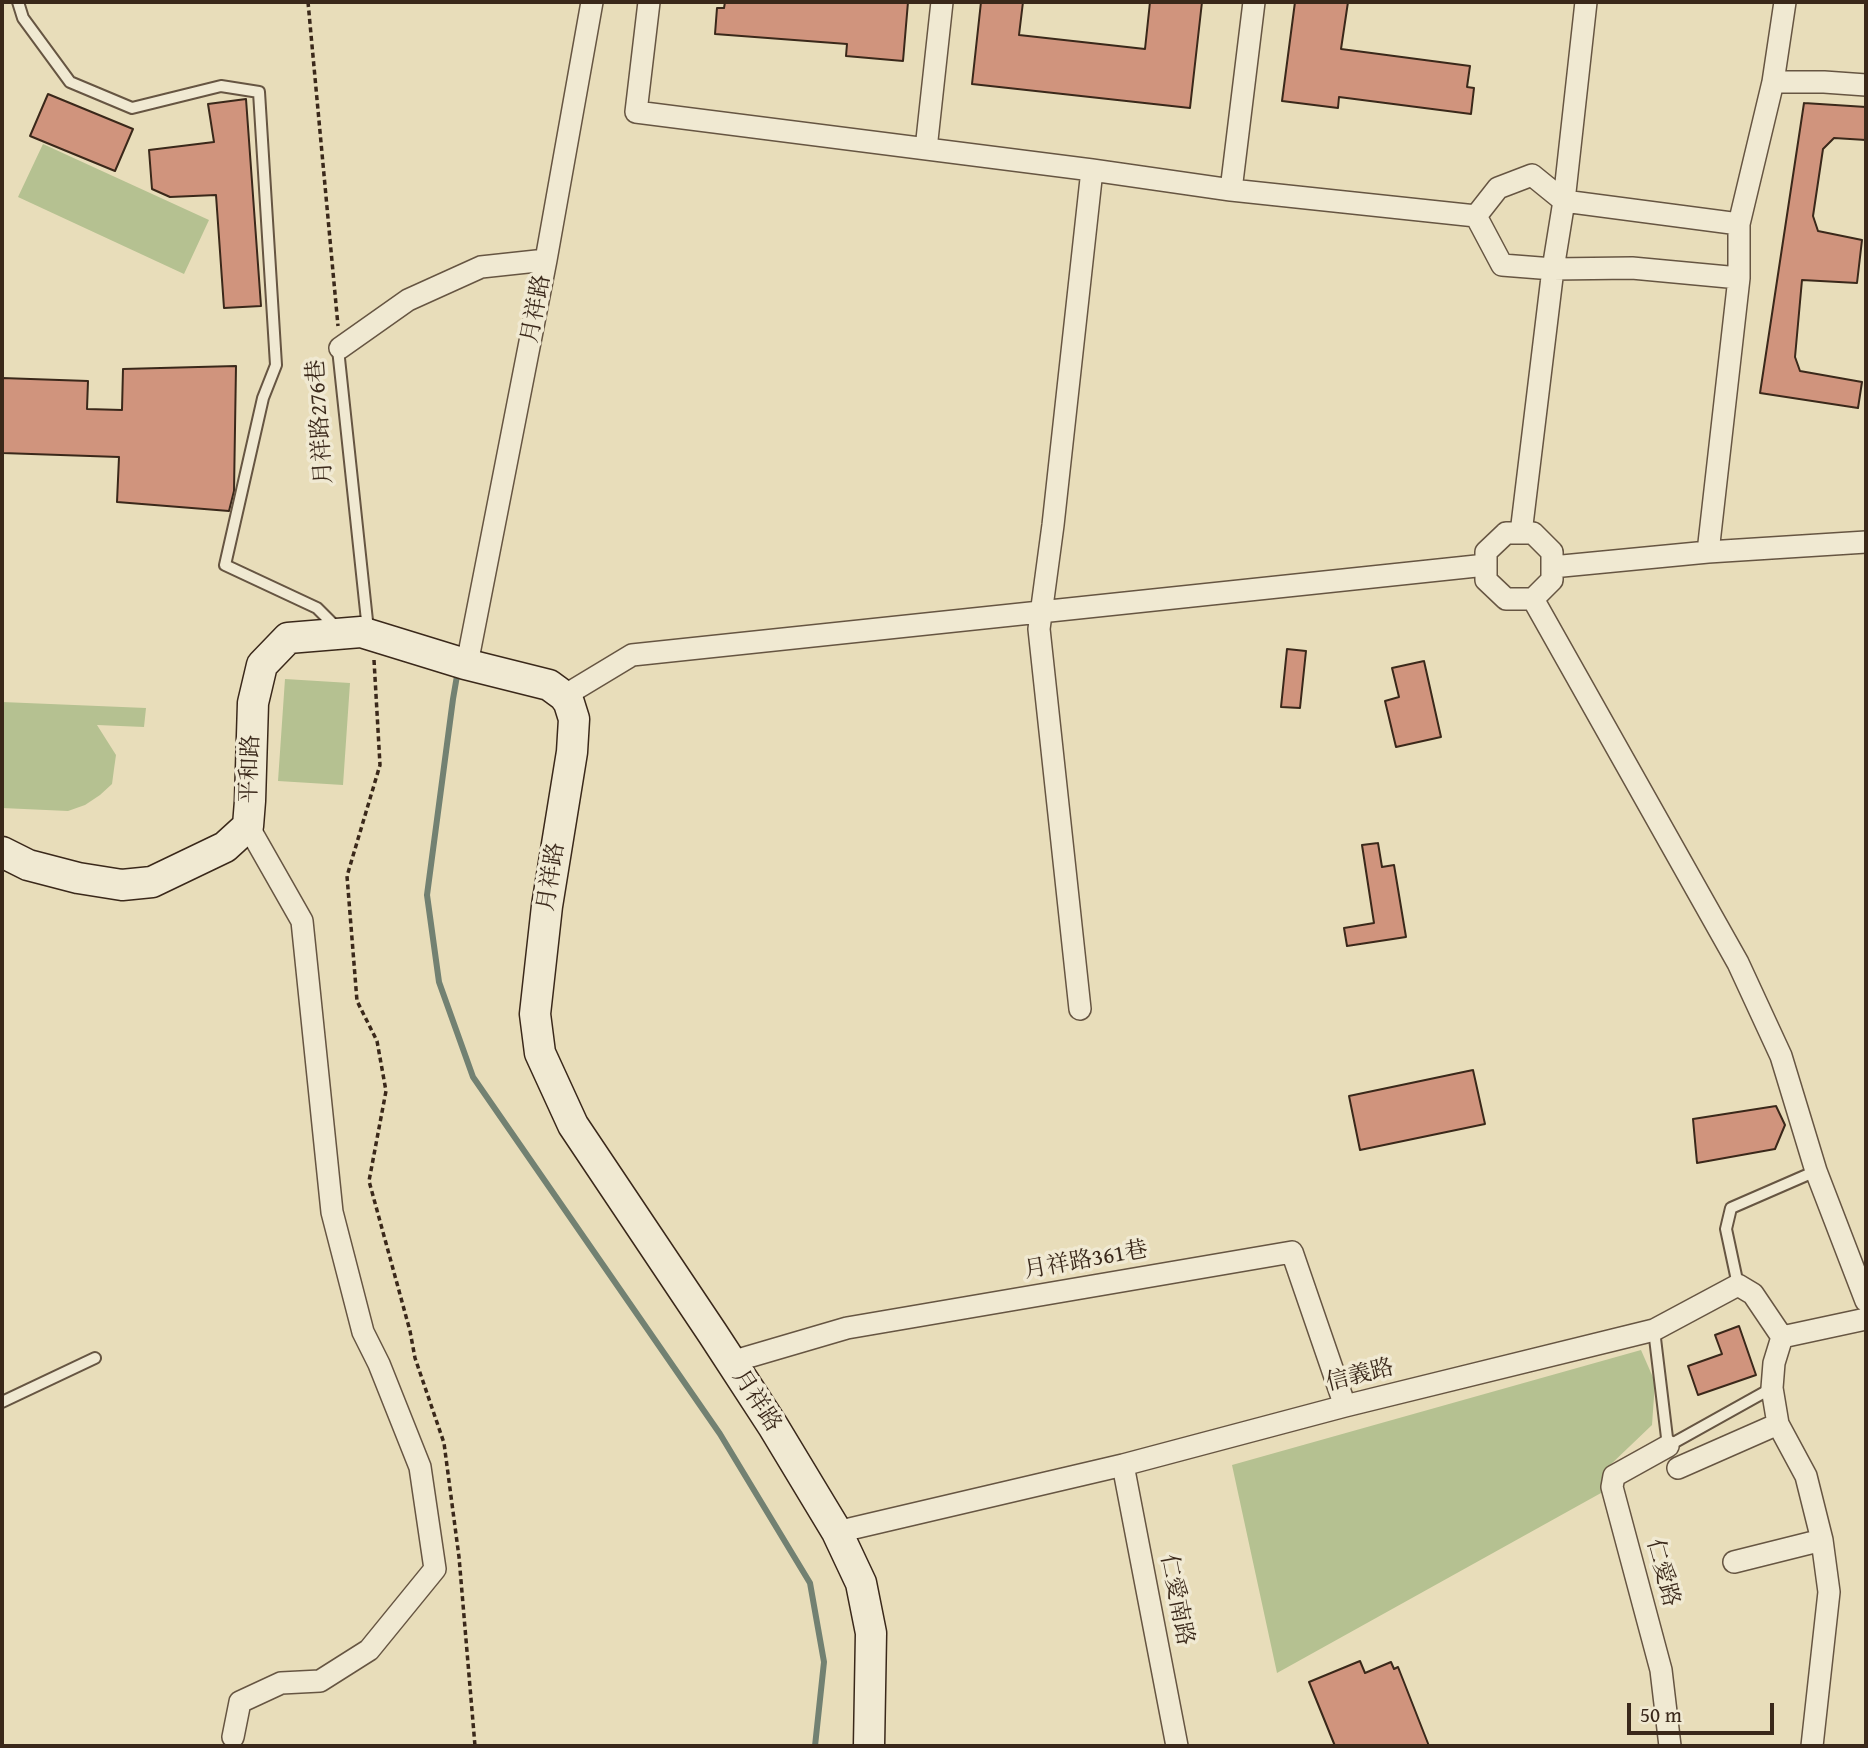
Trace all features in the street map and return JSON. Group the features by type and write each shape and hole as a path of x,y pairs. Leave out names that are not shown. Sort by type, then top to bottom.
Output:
{"street":[{"name":"月祥路","path":"461,662 592,2"},
{"path":"649,2 636,112 1231,190 1476,216"},
{"path":"926,149 942,2"},
{"path":"1231,190 1254,2"},
{"path":"1521,533 1553,269 1564,201 1586,2"},
{"path":"1708,552 1739,278 1739,225 1773,82 1785,2"},
{"path":"1773,82 1866,85"},
{"path":"1080,1009 1039,629 1092,170"},
{"path":"1476,216 1497,188 1532,175 1564,201 1739,225"},
{"path":"1476,216 1502,265 1553,269 1632,268 1739,278"},
{"name":"月祥路276巷","path":"340,348 408,300 481,267 540,261"},
{"path":"1506,533 1533,533 1552,552 1552,580 1533,599 1506,599 1486,580 1486,565 1486,552 1506,533"},
{"path":"1552,567 1708,552 1866,542"},
{"path":"461,662 550,685 564,696 632,655 1486,565"},
{"path":"1533,599 1738,963 1781,1056 1816,1171 1866,1301"},
{"name":"平和路","path":"2,852 28,865 78,878 122,885 152,882 225,847 248,826 253,703 262,665 288,638 361,634 461,662"},
{"name":"月祥路","path":"564,696 574,719 572,752 547,906 535,1014 540,1053 573,1125 773,1426 837,1532 862,1583 871,1633 869,1746"},
{"path":"233,1737 240,1702 281,1683 320,1681 369,1650 435,1569 420,1467 379,1364 363,1332 332,1212 302,921 248,826"},
{"name":"月祥路361巷","path":"731,1362 847,1328 1292,1252 1345,1406"},
{"path":"1738,1286 1753,1294 1782,1337"},
{"name":"信義路","path":"837,1532 1123,1465 1654,1329 1738,1286"},
{"path":"1782,1337 1866,1319"},
{"path":"1782,1337 1774,1363 1772,1388 1777,1424 1806,1476 1822,1540 1829,1592 1812,1746"},
{"path":"1678,1468 1777,1424"},
{"name":"仁愛路","path":"1668,1446 1614,1476 1612,1488 1661,1671 1670,1746"},
{"name":"仁愛南路","path":"1123,1465 1177,1746"},
{"path":"1734,1562 1822,1540"}],"lane":[{"path":"18,2 23,18 70,82 132,108 221,86 259,92 276,365 263,398 225,565 317,608 361,634"},
{"name":"月祥路276巷","path":"340,348 361,634"},
{"path":"1738,1286 1726,1229 1731,1208 1816,1171"},
{"path":"1654,1329 1668,1446"},
{"path":"2,1402 95,1359"},
{"name":"仁愛路","path":"1668,1446 1772,1388"}],"path":[{"path":"308,2 340,348"},
{"path":"361,634 380,765 347,876 357,1001 377,1041 386,1091 369,1181 410,1331"}],"green space":[{"path":"43,144 209,220 184,274 18,197"},
{"path":"285,679 350,683 343,785 278,781"},
{"path":"2,702 146,708 144,727 97,725 116,755 112,784 85,805 68,811 2,808"},
{"path":"1641,1350 1655,1382 1652,1425 1607,1468 1610,1488 1277,1673 1232,1465"}],"building":[{"path":"725,2 908,2 903,61 846,56 847,44 715,34 717,8 724,8"},
{"path":"981,2 1023,2 1019,35 1145,49 1150,2 1202,2 1190,108 972,84"},
{"path":"1295,2 1348,2 1341,49 1470,66 1467,87 1474,88 1471,114 1339,97 1338,108 1282,101"},
{"path":"48,94 133,129 115,171 30,136"},
{"path":"246,99 261,306 224,308 216,195 170,197 152,189 149,150 214,142 208,104"},
{"path":"1804,103 1866,107 1866,140 1834,138 1823,149 1813,216 1818,231 1862,240 1857,283 1802,280 1795,357 1800,371 1862,382 1858,408 1760,393"},
{"path":"236,366 234,491 229,511 117,502 119,457 2,453 2,378 88,381 87,409 122,410 123,369"},
{"path":"1287,649 1306,651 1300,708 1281,707"},
{"path":"1424,661 1441,737 1396,747 1385,701 1399,697 1392,668"},
{"path":"1378,843 1382,867 1394,865 1406,937 1347,946 1344,928 1374,923 1362,845"},
{"path":"1473,1070 1485,1124 1360,1150 1349,1096"},
{"path":"1776,1106 1785,1125 1775,1149 1697,1163 1693,1119"},
{"path":"1739,1326 1756,1375 1698,1395 1688,1366 1722,1354 1715,1335"},
{"path":"1360,1661 1365,1673 1391,1662 1394,1669 1398,1667 1429,1746 1335,1746 1309,1682"}],"waterway":[{"path":"458,670 427,895 439,982 473,1077 720,1434 810,1583 824,1662 815,1746"}]}
